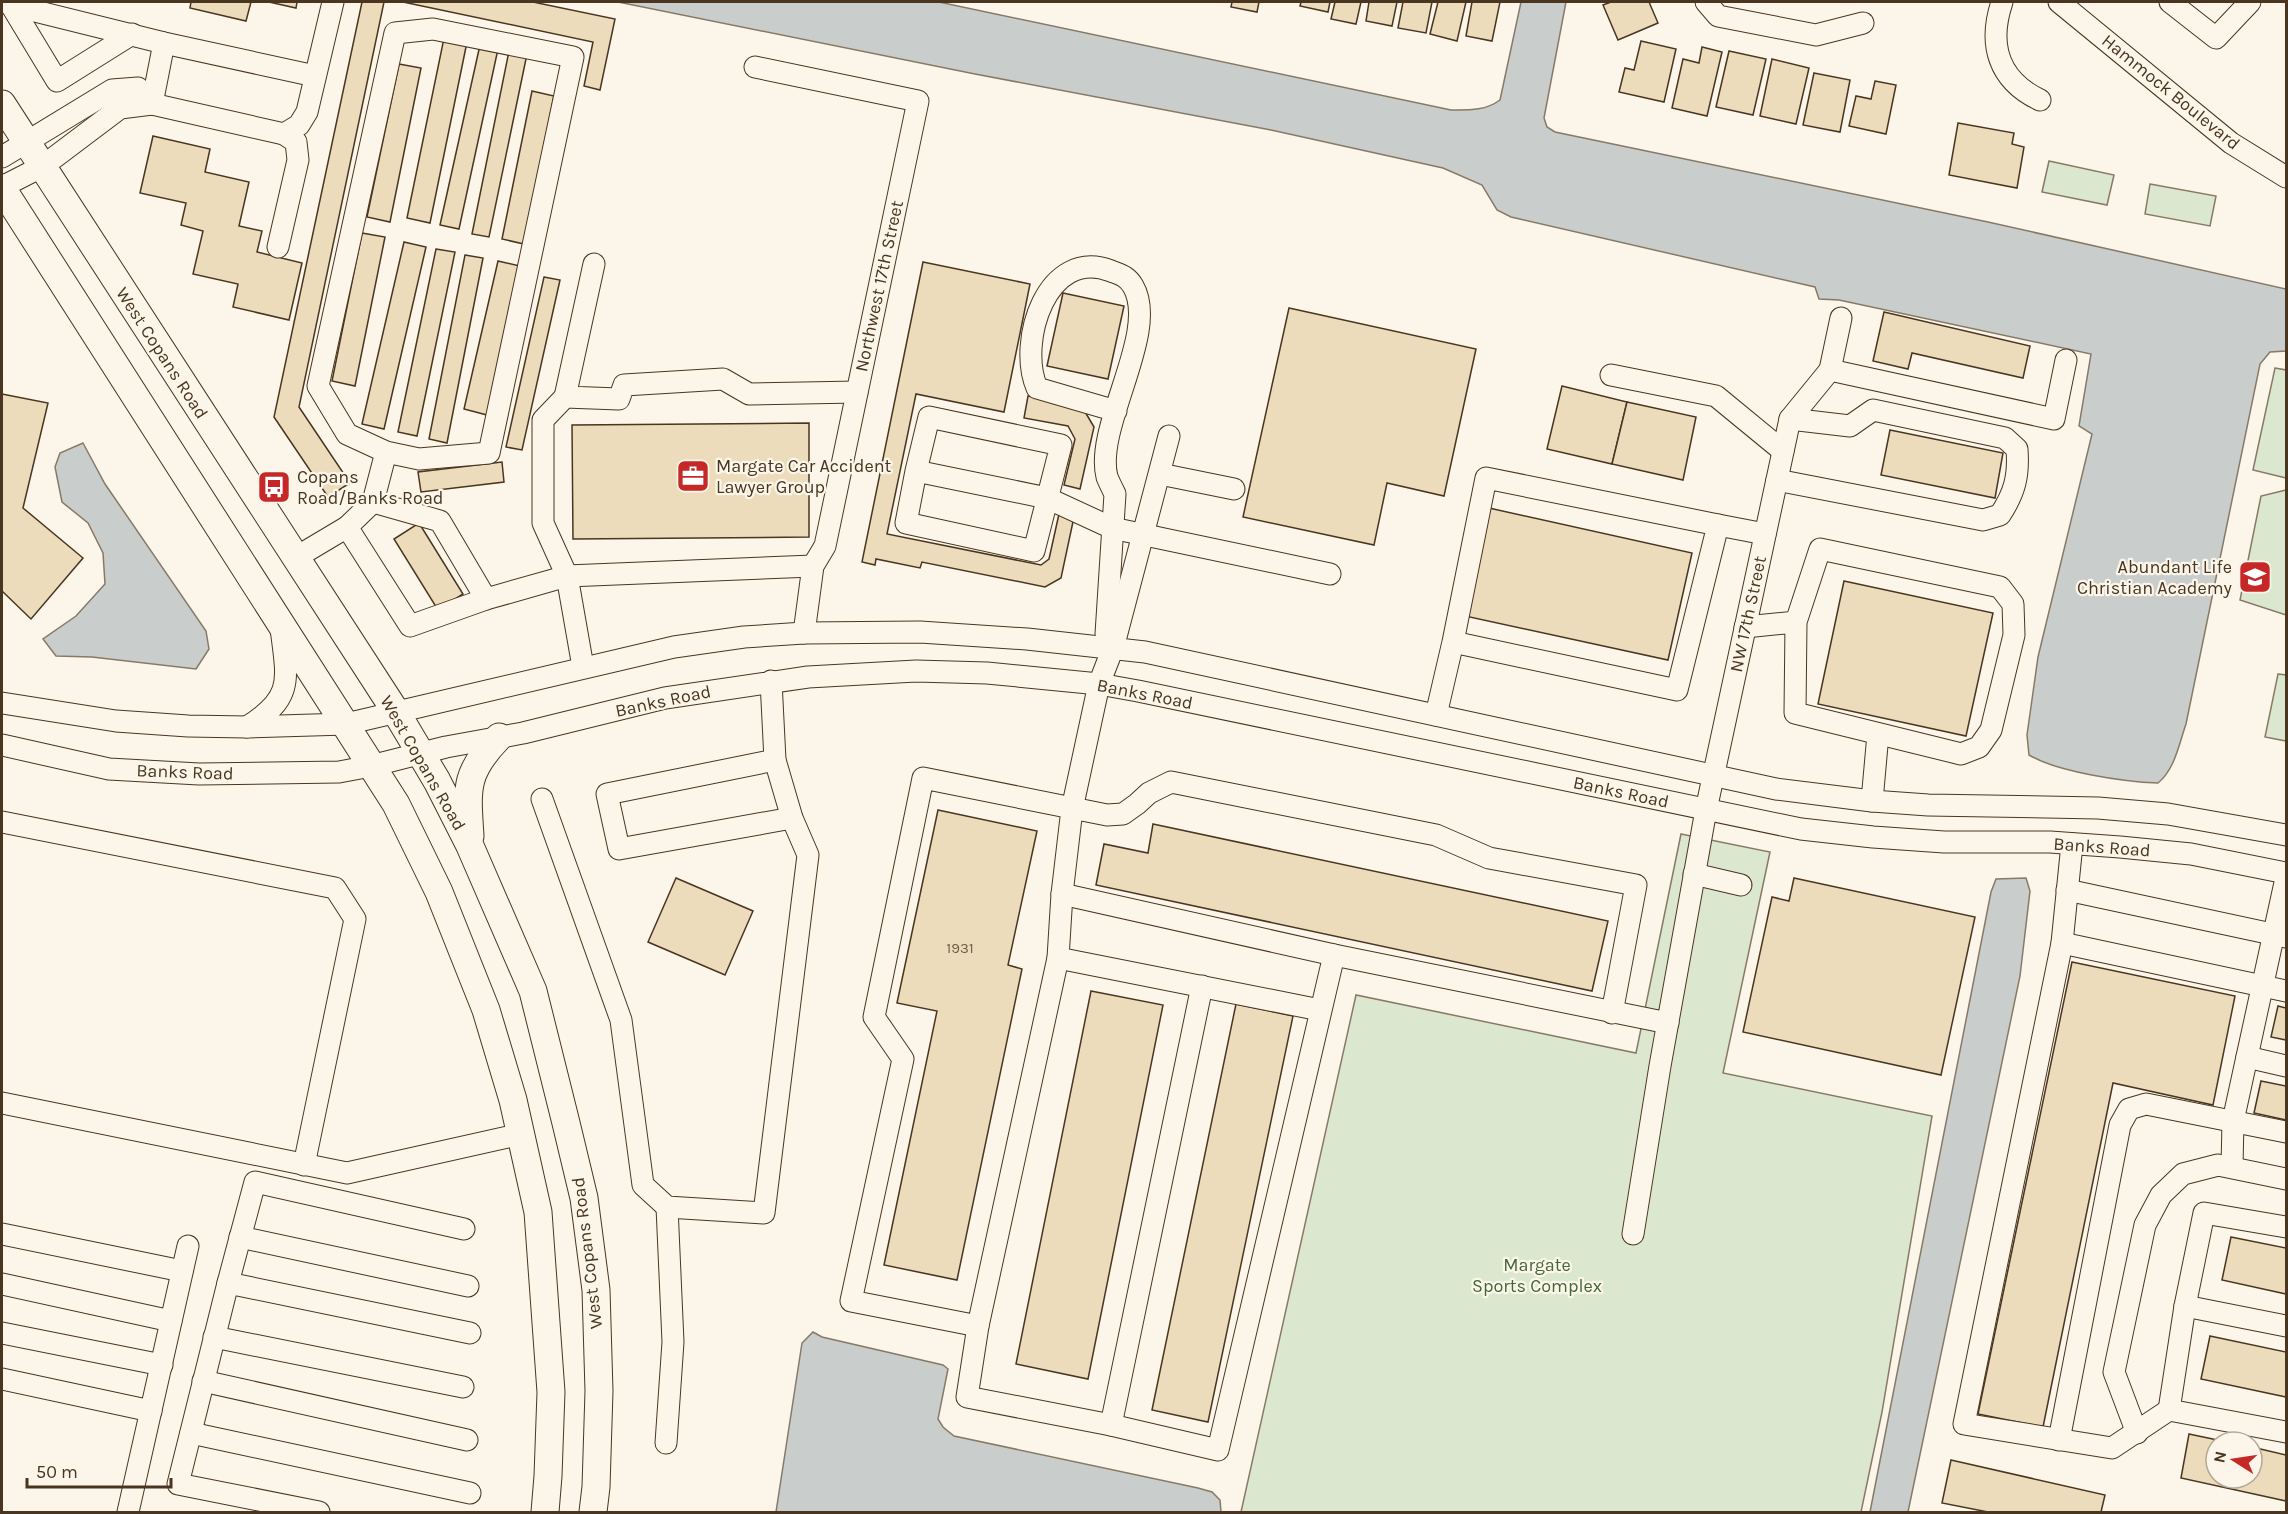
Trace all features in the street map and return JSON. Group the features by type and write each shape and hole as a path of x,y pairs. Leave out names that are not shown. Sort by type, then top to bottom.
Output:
{"main road":[{"name":"West Copans Road","path":"2,104 396,712 470,846 533,991 584,1198 596,1290 599,1391 593,1512"},
{"path":"2,188 396,804 439,892 486,1010 513,1100 538,1212 546,1296 551,1392 545,1512"},
{"path":"470,846 467,793 470,778 484,753 499,737"}],"street":[{"path":"284,134 299,125 307,112 333,2"},
{"path":"1706,2 1718,16 1816,35 1863,23"},
{"path":"2002,2 1997,16 1996,41 1999,61 2014,84 2040,100"},
{"name":"Hammock Boulevard","path":"2060,2 2230,143 2286,177"},
{"path":"2170,2 2216,38 2250,2"},
{"path":"9,3 164,43 315,76"},
{"path":"9,3 57,81 132,34"},
{"path":"433,29 573,57 489,453 419,459 386,452 347,434 318,386 395,33 433,29"},
{"path":"152,104 164,43"},
{"name":"Northwest 17th Street","path":"755,67 918,101 825,546 813,566 804,633"},
{"path":"2,158 112,90 138,88 152,104"},
{"path":"2,188 43,166 120,108 152,104 284,134 296,142 298,160 278,247"},
{"path":"583,667 567,576 543,523 543,420 565,397 594,264"},
{"path":"1113,648 1106,636 1115,494 1107,476 1107,460 1116,411 1130,365 1140,317 1135,288 1127,277 1103,268 1083,267 1067,272 1050,288 1043,300 1029,354 1031,374 1037,388 1116,411"},
{"path":"1790,419 1830,370 1841,318"},
{"path":"1830,370 2054,419 2066,360"},
{"path":"1611,375 1716,396 1783,452"},
{"path":"565,397 619,399 624,385 723,379 748,394 857,392"},
{"path":"1777,480 1983,520 2000,515 2011,497 2019,470 2017,449 2005,438 1873,410 1850,426 1790,419"},
{"path":"928,417 1061,445 1047,498 1034,551 906,523 928,417"},
{"name":"NW 17th Street","path":"1633,1234 1706,810 1790,419"},
{"path":"1168,436 1113,648 1100,684 1072,809 1062,894 1058,958 978,1326 967,1397 1112,1425 1218,1450 1334,955"},
{"path":"295,558 346,527 373,502 386,452"},
{"path":"916,471 1047,498 1112,528 1330,574"},
{"path":"1160,474 1234,489"},
{"path":"1436,715 1486,478 1765,534"},
{"path":"373,502 440,521 486,599"},
{"path":"1453,642 1677,690 1718,525"},
{"path":"346,527 410,626 486,599 567,576 813,566"},
{"path":"1820,549 2000,587 2013,604 2014,634 1991,730 1979,747 1961,754 1795,713 1796,622 1820,549"},
{"path":"247,727 264,717 276,706 283,695 286,666 281,621"},
{"path":"1745,627 1796,622"},
{"name":"Banks Road","path":"2,703 116,721 188,726 346,724 674,647 744,637 804,633 920,632 1026,639 1146,652 1776,789 1872,801 1928,805 2098,808 2168,814 2286,835"},
{"name":"Banks Road","path":"2,745 109,769 199,774 339,772 665,698 771,681 844,673 916,671 1023,675 1100,684 1801,829 1944,842 2072,844 2191,854 2286,873"},
{"path":"542,799 621,1020 644,1185 667,1208 764,1213 808,855 792,818 775,760 771,681"},
{"path":"1872,801 1878,734"},
{"path":"775,760 607,794 619,849 792,818"},
{"path":"978,1326 851,1301 903,1059 874,1017 923,778 1107,815 1123,814 1149,793 1171,782 1436,835 1489,858 1636,885 1612,1013"},
{"path":"2,822 335,888 355,919 304,1165"},
{"path":"2072,844 2062,943 1964,1424 2112,1448 2169,1410 2286,1432"},
{"path":"1694,874 1741,885"},
{"path":"2232,1167 2233,1121 2263,986 2280,936 2286,878"},
{"path":"2067,890 2280,936"},
{"path":"1062,894 1334,955 1668,1023"},
{"path":"2062,943 2286,991"},
{"path":"1058,958 1320,1010"},
{"path":"1112,1425 1202,986"},
{"path":"2247,1057 2286,1066"},
{"path":"2,1103 347,1173 521,1134"},
{"path":"2059,1440 2120,1125 2129,1109 2146,1104 2286,1132"},
{"path":"2137,1432 2114,1372 2145,1225 2161,1195 2183,1174 2218,1165 2286,1179"},
{"path":"319,1512 178,1484 255,1182 464,1229"},
{"path":"666,1443 673,1342 667,1208"},
{"path":"2169,1410 2185,1306 2204,1213 2286,1227"},
{"path":"2,1234 182,1271"},
{"path":"240,1237 468,1286"},
{"path":"128,1512 188,1246"},
{"path":"228,1283 470,1333"},
{"path":"2,1284 171,1321"},
{"path":"2185,1306 2286,1326"},
{"path":"2,1333 162,1365"},
{"path":"214,1337 463,1387"},
{"path":"2,1379 152,1411"},
{"path":"203,1382 467,1440"},
{"path":"191,1433 470,1493"}],"green space":[{"path":"2049,161 2114,175 2107,205 2042,192"},
{"path":"2150,184 2216,196 2210,226 2145,214"},
{"path":"2275,368 2286,370 2286,478 2253,470"},
{"path":"2286,490 2286,615 2240,600 2261,496"},
{"path":"2278,674 2286,675 2286,741 2265,737"},
{"name":"Margate Sports Complex","path":"1681,834 1770,852 1723,1073 1932,1116 1882,1412 1861,1512 1241,1512 1356,995 1636,1053"}],"shaded area":[{"path":"618,2 939,2 1451,110 1470,110 1483,108 1500,100 1521,2 1566,2 1544,118 1547,127 1555,132 1988,222 2286,289 2286,351 2270,352 2260,364 2186,724 2169,771 2158,783 2144,782 2073,771 2029,755 2027,735 2038,657 2092,434 2079,426 2091,354 1839,300 1819,299 1815,287 1511,217 1497,210 1482,185 1443,168 1271,130 975,74"},
{"path":"83,443 105,484 206,631 209,649 196,669 92,657 56,656 43,639 76,616 105,584 103,553 88,523 62,502 55,467 60,453"},
{"path":"2026,878 2030,891 2020,976 1908,1512 1870,1512 1991,892 1996,879"},
{"path":"813,1332 822,1337 943,1365 948,1369 938,1419 943,1427 954,1436 1198,1488 1212,1492 1220,1500 1221,1512 776,1512 802,1343"}],"building":[{"path":"191,2 251,2 246,21 190,8"},
{"path":"269,2 297,2 296,8"},
{"path":"362,2 384,2 299,407 350,483 328,497 274,417"},
{"path":"403,2 533,2 615,19 600,90 584,86 593,42"},
{"path":"1232,2 1259,2 1257,12 1231,7"},
{"path":"1301,2 1330,2 1328,12 1300,6"},
{"path":"1335,2 1361,2 1356,24 1331,19"},
{"path":"1369,2 1397,2 1392,26 1366,21"},
{"path":"1403,2 1432,2 1426,33 1398,28"},
{"path":"1438,2 1466,2 1457,41 1430,34"},
{"path":"1472,2 1500,2 1492,41 1466,36"},
{"path":"1611,2 1649,2 1658,23 1618,40 1603,5"},
{"path":"444,38 467,42 430,223 407,218"},
{"path":"1641,41 1676,49 1664,102 1619,92 1625,68 1634,70"},
{"path":"480,45 498,49 459,229 440,225"},
{"path":"1702,47 1722,52 1707,116 1672,108 1683,59 1699,63"},
{"path":"509,51 527,54 489,237 472,234"},
{"path":"1729,51 1766,59 1753,115 1716,107"},
{"path":"1772,59 1809,68 1796,124 1760,116"},
{"path":"399,64 421,68 390,222 367,217"},
{"path":"1814,73 1850,80 1840,132 1803,125"},
{"path":"1875,81 1896,85 1886,134 1849,126 1856,96 1871,99"},
{"path":"532,91 554,96 524,244 502,239"},
{"path":"1958,123 2014,133 2012,144 2024,147 2017,188 1949,175"},
{"path":"153,136 210,149 205,172 249,182 239,226 262,231 257,252 302,263 289,320 233,307 238,284 193,274 203,231 181,225 186,203 140,193"},
{"path":"362,233 385,237 355,386 332,381"},
{"path":"404,242 426,247 384,429 362,424"},
{"path":"436,249 455,252 417,436 398,432"},
{"path":"465,255 483,258 447,443 429,439"},
{"path":"498,261 520,266 487,415 464,409"},
{"path":"923,262 1030,284 1004,412 916,394 887,534 1041,565 1049,559 1059,514 1074,517 1061,578 1045,587 922,562 920,568 876,559 875,565 862,562"},
{"path":"544,277 560,280 522,450 506,447"},
{"path":"1063,293 1124,306 1108,379 1047,366"},
{"path":"1289,308 1476,349 1444,496 1387,483 1374,545 1243,517"},
{"path":"1884,312 2030,346 2023,378 1912,353 1908,369 1873,361"},
{"path":"1562,386 1627,402 1612,464 1547,449"},
{"path":"2,394 48,403 23,508 83,558 31,619 2,591"},
{"path":"1028,396 1081,405 1094,427 1080,489 1064,485 1075,439 1068,426 1024,418"},
{"path":"1627,402 1696,417 1683,480 1612,464"},
{"path":"809,423 809,537 573,539 572,425"},
{"path":"1890,430 2003,453 1995,498 1881,475"},
{"path":"502,462 504,482 421,492 418,472"},
{"path":"1489,508 1692,553 1668,660 1465,616"},
{"path":"419,523 463,594 438,610 394,539"},
{"path":"1844,581 1993,613 1966,736 1818,704"},
{"path":"938,810 1037,831 1008,965 1022,969 957,1280 884,1265 937,1011 897,1003"},
{"path":"1153,824 1608,921 1592,991 1096,885 1104,844 1148,853"},
{"path":"676,878 753,911 725,975 648,942"},
{"path":"1794,878 1975,917 1941,1075 1743,1032 1772,897 1789,901"},
{"path":"2072,962 2235,996 2213,1105 2113,1083 2043,1427 1978,1414"},
{"path":"1091,991 1163,1005 1088,1379 1016,1364"},
{"path":"1236,1004 1293,1016 1208,1422 1152,1410"},
{"path":"2278,1006 2286,1008 2286,1040 2271,1037"},
{"path":"2261,1081 2286,1086 2286,1120 2254,1113"},
{"path":"2231,1237 2286,1248 2286,1294 2222,1280"},
{"path":"2210,1336 2286,1352 2286,1397 2201,1379"},
{"path":"2189,1434 2204,1437 2204,1483 2181,1478"},
{"path":"2264,1450 2286,1455 2286,1501 2236,1490 2264,1490"},
{"path":"1951,1460 2105,1495 2101,1512 1988,1512 1942,1503"}],"place":[{"name":"Margate Car Accident Lawyer Group","path":"693,476"},
{"name":"Copans Road/Banks Road","path":"274,487"},
{"name":"Abundant Life Christian Academy","path":"2255,577"}]}
